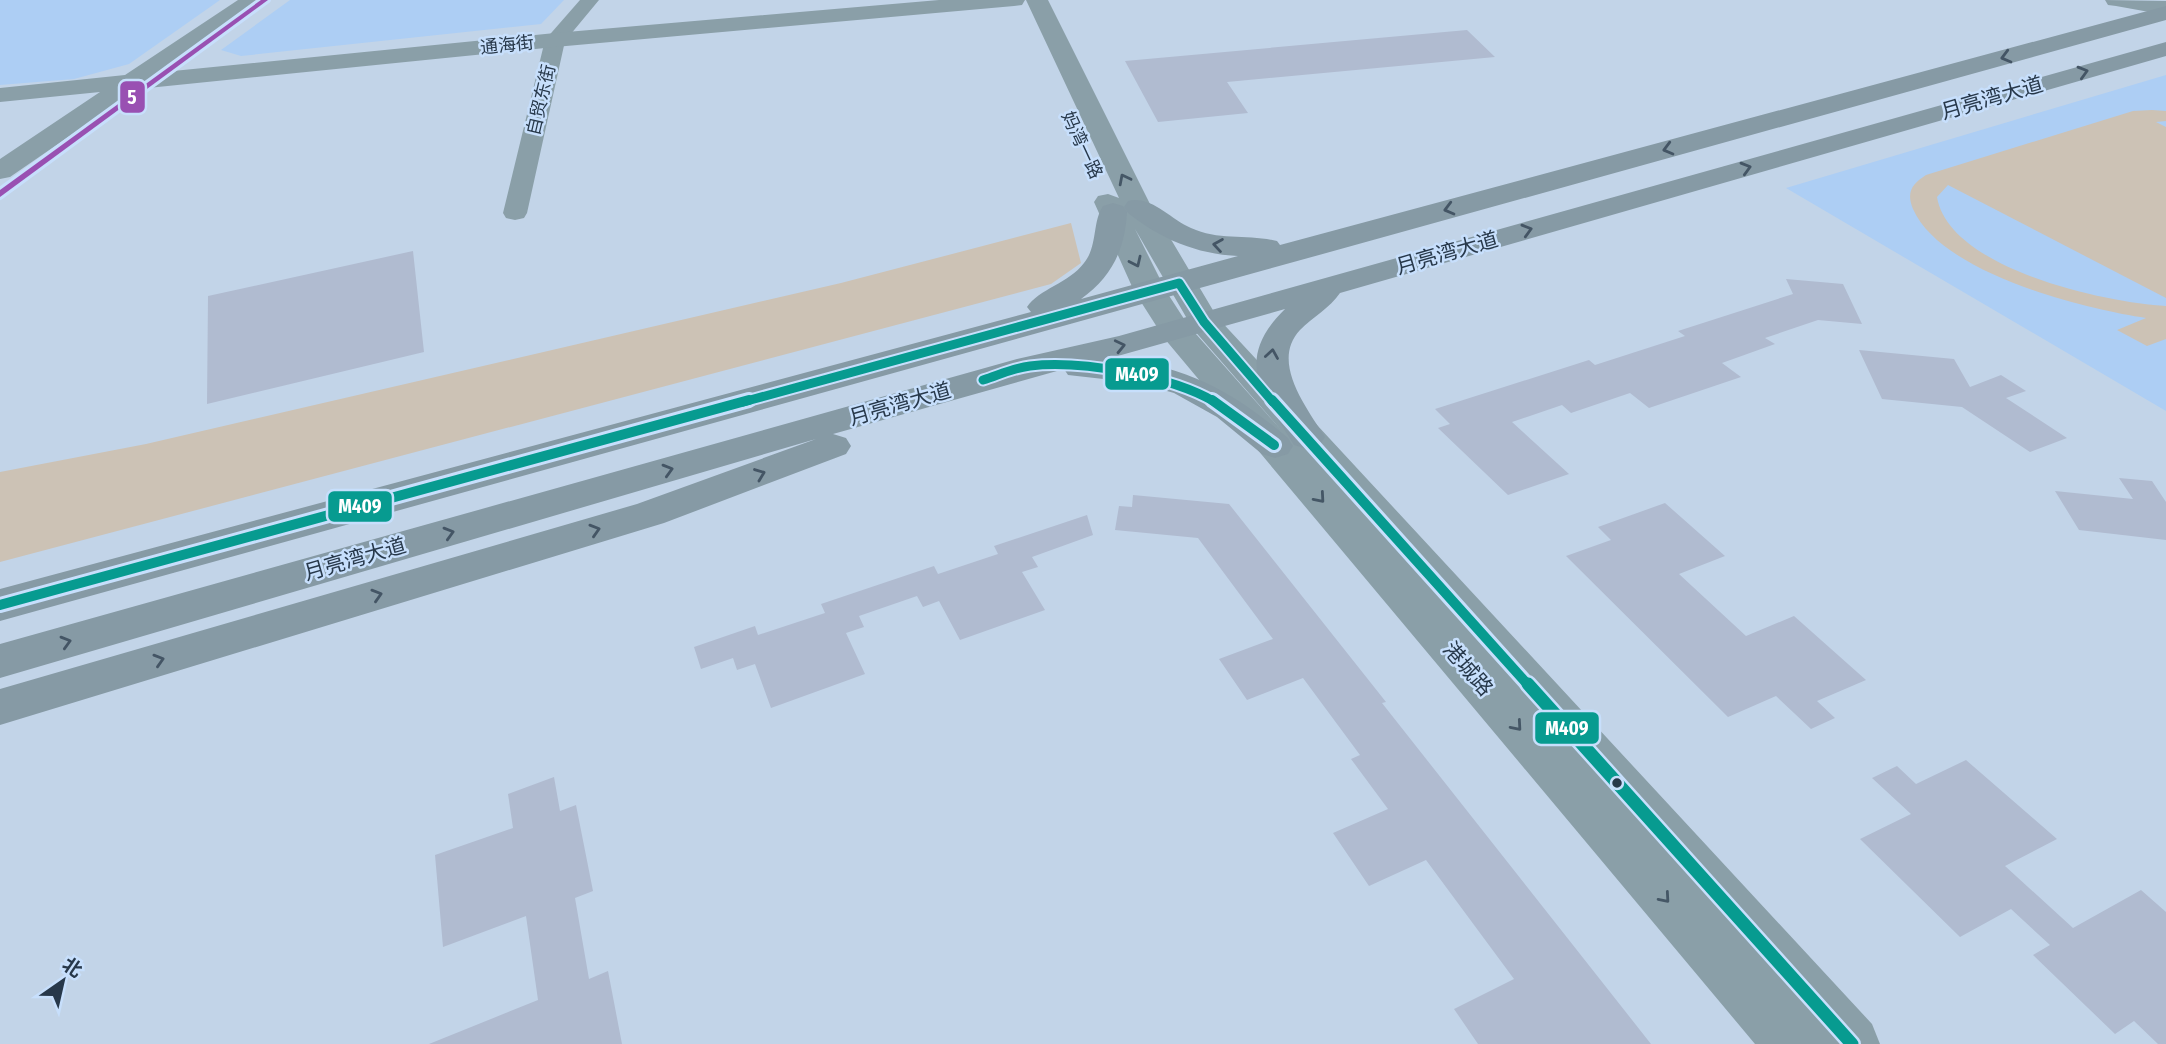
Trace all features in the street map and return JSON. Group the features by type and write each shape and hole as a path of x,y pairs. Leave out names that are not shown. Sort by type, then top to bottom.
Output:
{"main road":[{"name":"月亮湾大道","path":"0,605 2166,11"},
{"name":"月亮湾大道","path":"0,661 1012,371 1125,345 2161,51"},
{"path":"976,339 1052,303 1093,275 1109,247 1125,209 1185,238 1218,246 1245,248 1335,240"},
{"path":"1291,442 1270,365 1270,348 1280,331 1299,312 1325,293 1364,276"},
{"path":"0,707 650,514 955,399 1012,371 1118,369 1152,373 1184,383 1243,418 1291,442"}],"street":[{"path":"0,171 253,0"},
{"name":"自贸东街","path":"515,213 555,40 590,0"},
{"name":"通海街","path":"0,96 555,40 1014,0"},
{"name":"妈湾一路","path":"1014,0 1164,287"},
{"name":"妈湾一路","path":"1037,0 1125,209"},
{"path":"2106,1 2166,11"},
{"path":"2106,1 2113,18 2110,28"},
{"name":"港城路","path":"1164,287 1189,326 1291,442 1791,1044"},
{"name":"港城路","path":"1291,442 1852,1044"}],"shaded area":[{"path":"0,0 220,0 129,64 74,79 0,85"},
{"path":"290,0 564,0 541,24 241,56 221,50"},
{"path":"2166,75 2166,411 1786,188"},
{"path":"2133,111 2166,111 2166,121 2156,122 2166,127 2166,298 1948,185 1937,197 1948,222 1969,244 1999,262 2070,289 2107,298 2166,306 2166,339 2147,346 2117,330 2146,318 2052,296 1982,269 1952,252 1928,232 1913,209 1910,193 1926,175"},
{"path":"1071,223 1081,263 1051,284 0,562 0,472 146,444 841,283"}],"building":[{"path":"1467,30 1495,57 1227,82 1248,113 1158,122 1125,61"},
{"path":"413,251 424,352 207,404 208,296"},
{"path":"1786,279 1843,284 1862,324 1818,320 1765,338 1775,344 1722,363 1741,377 1649,408 1630,393 1571,413 1562,405 1512,422 1569,474 1508,495 1438,428 1450,424 1435,409 1589,360 1595,365 1685,336 1678,331 1793,294"},
{"path":"1859,350 1954,359 1970,387 2001,375 2026,391 2006,398 2067,438 2030,452 1962,407 1882,399"},
{"path":"2119,478 2152,481 2166,502 2166,540 2079,530 2055,491 2133,499"},
{"path":"1133,495 1229,504 1651,1044 1478,1044 1454,1009 1514,979 1426,860 1369,886 1333,833 1388,809 1351,759 1360,755 1303,678 1247,700 1219,659 1273,639 1198,538 1115,530 1119,506 1132,507"},
{"path":"1665,503 1725,556 1679,574 1746,636 1794,616 1866,680 1817,701 1835,718 1811,729 1776,696 1728,717 1566,556 1611,540 1598,527"},
{"path":"1087,515 1093,535 1032,557 1038,567 1022,572 1045,610 960,640 939,601 923,607 917,596 859,616 864,627 846,633 865,674 771,708 755,664 737,670 733,658 701,669 694,647 755,626 758,635 825,613 821,604 934,566 938,574 998,554 994,546"},
{"path":"1966,760 2057,839 2005,866 2073,928 2141,890 2166,912 2166,1044 2158,1044 2134,1021 2115,1034 2033,955 2050,945 2011,909 1960,937 1860,839 1911,814 1872,778 1897,766 1916,784"},
{"path":"554,777 560,811 576,805 593,891 575,898 589,979 608,971 622,1044 429,1044 538,1000 526,916 443,947 435,855 513,828 508,794"}],"transit line":[{"name":"5","path":"0,194 265,0"},
{"name":"M409","path":"0,605 1179,283 1204,322 1240,365 1852,1044"},
{"name":"M409","path":"983,380 1014,369 1039,365 1114,371 1165,380 1229,410 1274,445"}]}
